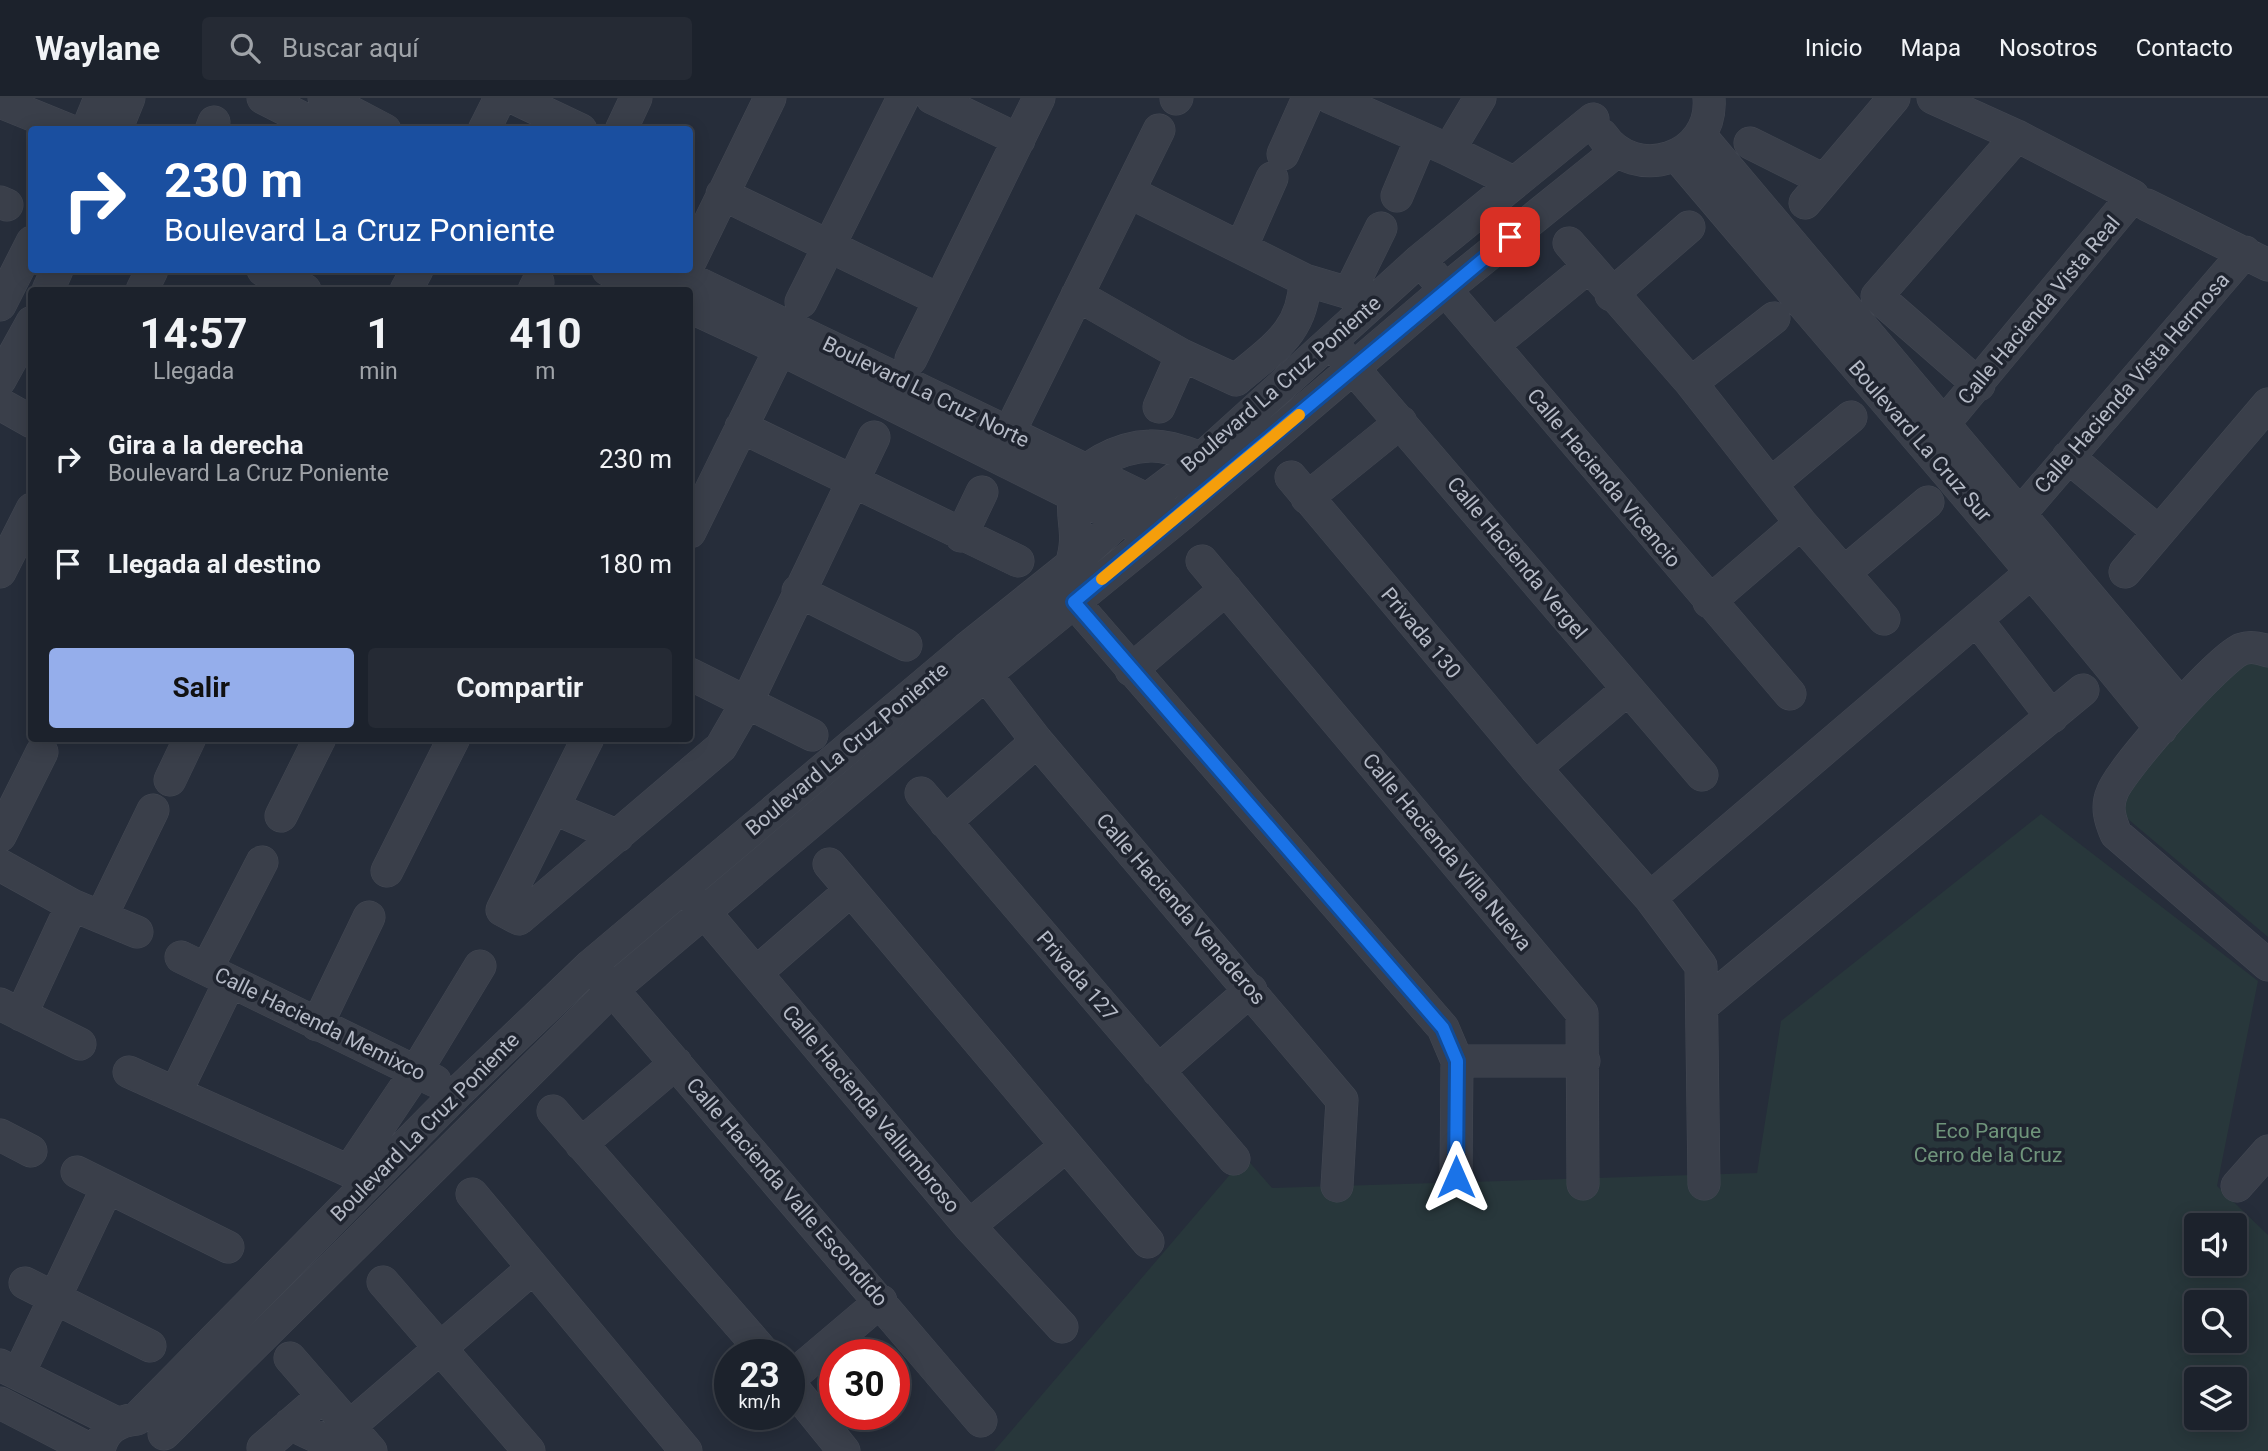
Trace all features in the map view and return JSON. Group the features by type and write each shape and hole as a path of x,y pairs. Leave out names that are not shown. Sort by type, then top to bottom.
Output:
{"street":[{"path":"89,126 100,98"},
{"path":"118,126 130,98"},
{"path":"263,98 318,126"},
{"path":"324,98 377,126"},
{"path":"486,126 500,98"},
{"path":"514,98 573,126"},
{"path":"623,126 636,98"},
{"path":"693,248 770,98"},
{"path":"693,526 903,98"},
{"path":"932,98 1018,140"},
{"path":"911,359 1040,98"},
{"path":"1241,248 1308,98"},
{"path":"1331,98 1513,182"},
{"path":"1397,196 1435,144 1480,98"},
{"path":"1592,109 1607,143 1627,157 1652,162 1676,156 1700,135 1709,116 1709,98"},
{"path":"1750,143 1815,191 1894,98"},
{"path":"1933,98 2017,136 2256,259"},
{"path":"0,102 59,126"},
{"name":"Boulevard La Cruz Poniente","path":"170,1447 612,990 694,899 966,649 1071,565 1119,520 1202,457 1592,109"},
{"path":"1009,433 1159,130"},
{"name":"Boulevard La Cruz Sur","path":"1700,135 2181,705"},
{"path":"1979,385 1877,296 2017,136"},
{"name":"Boulevard La Cruz Poniente","path":"99,1451 105,1434 126,1421 458,1091 591,965 694,899 986,674 1181,515 1446,289 1617,151"},
{"name":"Boulevard La Cruz Sur","path":"1676,156 2033,571 2161,729"},
{"path":"1129,192 1306,280 1349,293 1381,228"},
{"path":"722,194 940,300"},
{"name":"Calle Hacienda Vista Real","path":"1924,447 2140,200"},
{"path":"1611,295 1689,227"},
{"path":"1569,243 1587,268 1691,383 1801,523 1846,571 1884,619"},
{"path":"0,306 28,250"},
{"name":"Calle Hacienda Vista Hermosa","path":"2020,514 2068,457 2256,259"},
{"name":"Calle Hacienda Vicencio","path":"1420,260 1790,694"},
{"path":"1493,345 1587,268"},
{"path":"615,273 646,287"},
{"name":"Boulevard La Cruz Norte","path":"690,273 1080,482 1145,499 1181,515"},
{"path":"1077,295 1182,355 1236,380 1292,332 1305,304 1306,280"},
{"name":"Boulevard La Cruz Norte","path":"693,308 791,326 1009,433 1080,482 1119,520 1156,535"},
{"path":"1691,383 1774,318"},
{"path":"0,380 17,335"},
{"name":"Calle Hacienda Vergel","path":"1331,342 1702,775"},
{"path":"1158,407 1182,355"},
{"path":"0,404 28,420"},
{"path":"2125,572 2268,404"},
{"path":"1772,483 1851,417"},
{"name":"Privada 130","path":"1401,422 1299,488 1535,768"},
{"path":"741,427 853,480 961,536 1018,561"},
{"path":"585,742 502,911 519,919 721,747 747,702 874,437"},
{"path":"1071,565 1077,545 1080,482 1124,451 1151,446 1202,457"},
{"path":"2068,457 2159,532"},
{"path":"961,536 982,492"},
{"path":"1846,571 1928,502"},
{"path":"11,555 28,518"},
{"path":"1709,601 1801,523"},
{"name":"Calle Hacienda Villa Nueva","path":"1202,561 1582,1013 1583,1184"},
{"path":"1650,898 2033,571"},
{"path":"1131,670 1226,589"},
{"path":"798,591 906,645"},
{"path":"1074,602 1443,1028 1457,1061 1456,1177"},
{"path":"1977,620 2052,717"},
{"path":"2268,651 2251,647 2232,654 2181,705 2117,782 2108,808 2116,834 2268,965"},
{"name":"Calle Hacienda Venaderos","path":"966,649 1037,741 1342,1100 1337,1186"},
{"path":"693,675 812,735"},
{"path":"1628,689 1535,768 1650,898 1701,966 1704,1184"},
{"path":"1702,1006 2083,690"},
{"path":"944,822 1037,741"},
{"path":"170,780 188,742"},
{"path":"281,816 318,742"},
{"path":"387,871 448,742"},
{"path":"0,836 42,752"},
{"name":"Privada 127","path":"921,793 1234,1158"},
{"path":"553,808 618,836"},
{"path":"80,1044 10,1010 86,911 153,810"},
{"path":"176,1092 206,969 262,862"},
{"path":"829,864 1147,1242"},
{"path":"0,865 86,911 137,932"},
{"path":"757,972 850,891"},
{"name":"Calle Hacienda Vallumbroso","path":"694,899 969,1226 1062,1327"},
{"path":"317,1025 369,917"},
{"name":"Calle Hacienda Valle Escondido","path":"591,965 981,1420"},
{"path":"129,1072 349,1171 415,1073 480,966"},
{"name":"Calle Hacienda Memixco","path":"206,969 415,1073 458,1091"},
{"path":"1158,1071 1251,990"},
{"path":"1457,1061 1584,1061"},
{"path":"581,1144 676,1063"},
{"path":"553,1111 752,1339"},
{"path":"0,1135 31,1151"},
{"path":"969,1226 1066,1146"},
{"path":"2237,1186 2268,1151"},
{"path":"77,1172 228,1247"},
{"path":"107,1188 55,1298 9,1369 126,1421 156,1425 170,1447"},
{"path":"472,1194 686,1451"},
{"path":"349,1439 441,1346 533,1268"},
{"path":"383,1282 529,1451"},
{"path":"25,1283 150,1346"},
{"path":"805,1367 881,1301"},
{"path":"290,1358 323,1396 349,1439"},
{"path":"263,1448 323,1396"},
{"path":"805,1401 844,1451"},
{"path":"0,1403 93,1451"},
{"path":"290,1424 349,1439 370,1451"}],"green space":[{"path":"2238,658 2261,661 2268,666 2268,937 2122,814 2118,798"},
{"name":"Eco Parque Cerro de la Cruz","path":"2041,814 2258,981 2217,1186 2245,1213 2184,1213 2184,1276 2247,1276 2247,1215 2268,1235 2268,1451 994,1451 1245,1157 1272,1188 1757,1173 1781,1021"}],"slow traffic":[{"path":"1102,579 1299,415"}],"route":[{"path":"1456,1177 1457,1061 1443,1028 1074,602 1510,237"}]}
